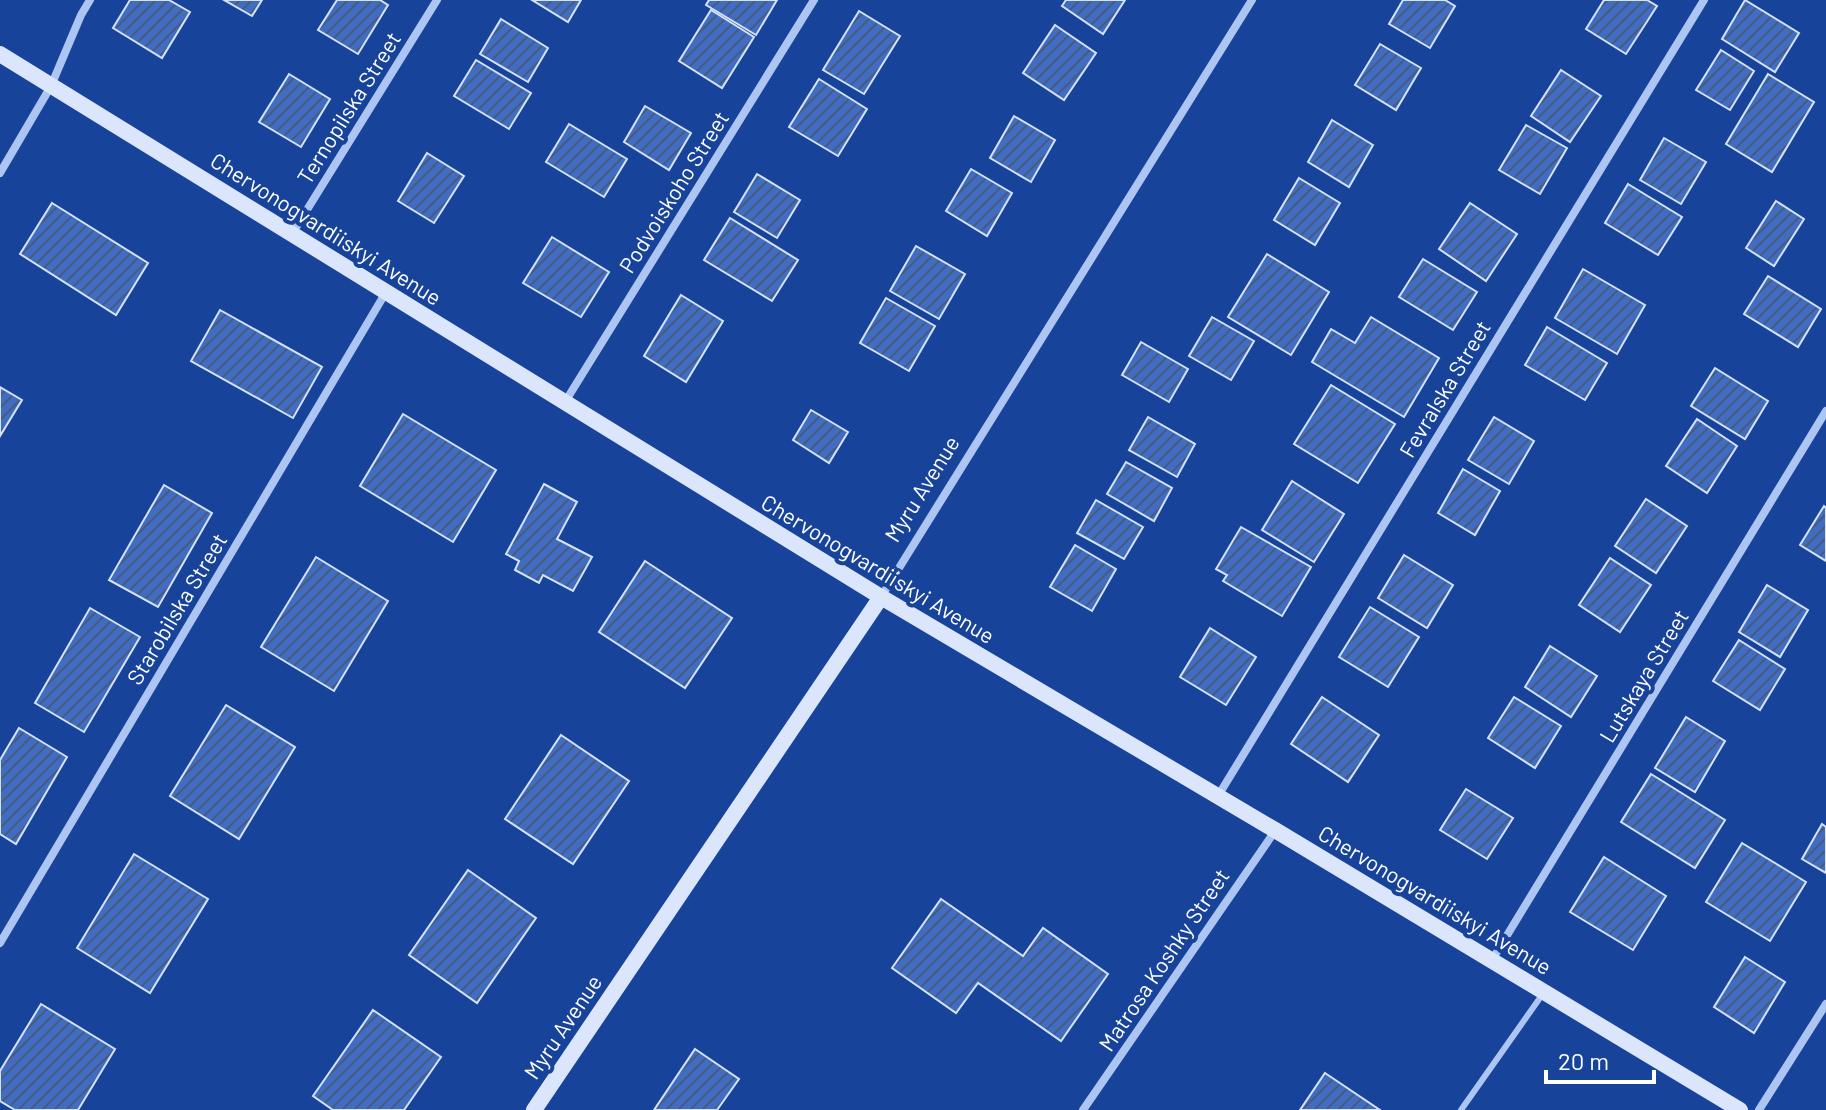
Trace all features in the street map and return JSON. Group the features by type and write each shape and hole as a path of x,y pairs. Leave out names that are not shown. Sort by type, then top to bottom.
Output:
{"main road":[{"name":"Chervonogvardiiskyi Avenue","path":"0,54 881,597 1740,1110"},
{"name":"Myru Avenue","path":"534,1110 881,597"}],"street":[{"path":"0,173 51,86 90,0"},
{"name":"Ternopilska Street","path":"292,234 437,0"},
{"name":"Podvoiskoho Street","path":"564,402 814,0"},
{"name":"Myru Avenue","path":"881,597 1252,0"},
{"name":"Fevralska Street","path":"1217,796 1704,0"},
{"name":"Starobilska Street","path":"0,943 386,292"},
{"name":"Lutskaya Street","path":"1492,960 1826,411"},
{"name":"Matrosa Koshky Street","path":"1083,1110 1275,830"},
{"path":"1759,1110 1826,1004"}],"lane":[{"path":"1461,1110 1544,991"}],"building":[{"path":"130,0 169,0 190,12 162,58 113,28"},
{"path":"224,0 262,0 252,16"},
{"path":"337,0 380,0 388,5 358,54 318,30"},
{"path":"532,0 581,0 568,22"},
{"path":"709,0 777,0 756,35 706,5"},
{"path":"1066,0 1125,0 1103,34 1062,6"},
{"path":"1403,0 1445,0 1455,6 1430,48 1389,24"},
{"path":"1604,0 1647,0 1657,6 1626,54 1586,29"},
{"path":"1745,0 1799,33 1775,72 1722,39"},
{"path":"711,10 754,37 722,88 679,61"},
{"path":"859,11 900,36 864,94 823,70"},
{"path":"501,19 548,48 528,82 480,54"},
{"path":"1055,25 1096,53 1064,100 1023,73"},
{"path":"1380,44 1421,68 1396,110 1355,85"},
{"path":"1721,50 1754,71 1730,110 1696,90"},
{"path":"476,60 531,93 509,129 454,96"},
{"path":"1561,70 1601,96 1570,142 1531,116"},
{"path":"289,74 330,99 301,147 259,122"},
{"path":"1768,74 1814,102 1772,172 1726,144"},
{"path":"819,79 867,109 838,156 789,127"},
{"path":"645,106 691,133 669,170 624,142"},
{"path":"1014,116 1055,140 1031,182 990,158"},
{"path":"1332,120 1373,145 1349,187 1308,162"},
{"path":"569,124 627,159 604,197 546,162"},
{"path":"1526,125 1567,148 1540,194 1499,170"},
{"path":"1664,138 1706,162 1681,204 1640,180"},
{"path":"427,153 464,176 434,223 398,201"},
{"path":"971,169 1012,193 987,236 946,211"},
{"path":"757,174 800,200 777,238 734,212"},
{"path":"1299,178 1340,203 1315,245 1274,220"},
{"path":"1628,184 1682,217 1658,255 1605,223"},
{"path":"1776,201 1804,219 1774,266 1746,248"},
{"path":"52,203 148,263 116,315 20,254"},
{"path":"1470,203 1517,234 1486,281 1439,249"},
{"path":"730,218 798,260 772,301 704,260"},
{"path":"552,237 609,272 581,317 523,283"},
{"path":"916,246 965,274 939,319 890,291"},
{"path":"1267,254 1329,292 1291,355 1228,317"},
{"path":"1423,259 1477,292 1453,330 1399,297"},
{"path":"1583,269 1645,305 1617,354 1555,318"},
{"path":"1768,276 1821,309 1798,347 1744,314"},
{"path":"681,295 723,321 686,382 644,356"},
{"path":"886,298 935,326 909,371 860,343"},
{"path":"220,310 322,367 293,418 191,361"},
{"path":"1212,317 1254,341 1231,380 1189,356"},
{"path":"1371,317 1439,358 1404,417 1312,362 1331,329 1355,343"},
{"path":"1547,327 1607,363 1585,400 1525,365"},
{"path":"1141,342 1188,369 1169,402 1122,375"},
{"path":"1715,368 1768,401 1745,439 1691,406"},
{"path":"1331,385 1395,424 1358,483 1294,444"},
{"path":"0,387 22,400 0,436"},
{"path":"811,410 848,432 829,463 793,440"},
{"path":"403,414 496,470 453,542 360,486"},
{"path":"1148,417 1195,444 1177,477 1129,450"},
{"path":"1494,417 1534,441 1509,484 1468,460"},
{"path":"1697,419 1737,446 1707,493 1666,466"},
{"path":"1126,462 1172,488 1154,521 1107,494"},
{"path":"1463,469 1500,491 1475,535 1438,513"},
{"path":"1292,481 1344,514 1314,562 1262,530"},
{"path":"544,484 577,502 557,539 592,557 573,591 543,575 539,583 515,570 519,561 506,554"},
{"path":"164,485 212,513 158,607 109,580"},
{"path":"1646,499 1687,526 1656,573 1615,546"},
{"path":"1096,500 1143,527 1124,559 1077,533"},
{"path":"1824,506 1826,508 1826,561 1800,545"},
{"path":"1241,527 1311,567 1282,616 1223,581 1227,575 1216,569"},
{"path":"1075,545 1116,569 1092,611 1050,587"},
{"path":"1404,555 1453,585 1427,628 1378,598"},
{"path":"316,557 388,601 334,691 261,647"},
{"path":"1610,558 1651,585 1620,632 1579,605"},
{"path":"645,561 732,618 685,688 599,632"},
{"path":"1767,585 1808,610 1780,657 1739,632"},
{"path":"1370,607 1419,637 1388,687 1339,657"},
{"path":"90,608 140,637 84,732 35,703"},
{"path":"1210,628 1256,657 1226,705 1180,677"},
{"path":"1739,640 1785,669 1760,710 1713,681"},
{"path":"1550,646 1597,676 1571,717 1525,687"},
{"path":"1322,697 1379,735 1348,782 1291,744"},
{"path":"1514,697 1561,726 1535,768 1488,738"},
{"path":"226,705 295,747 239,839 170,796"},
{"path":"1686,717 1725,741 1695,792 1655,768"},
{"path":"19,728 67,757 16,844 0,834 0,760"},
{"path":"561,735 629,781 573,864 505,819"},
{"path":"1651,774 1725,820 1695,868 1621,822"},
{"path":"1466,789 1513,818 1487,859 1440,830"},
{"path":"1822,824 1826,827 1826,873 1802,859"},
{"path":"1742,843 1806,882 1770,941 1706,902"},
{"path":"134,854 208,899 150,993 77,948"},
{"path":"1604,857 1666,896 1633,950 1570,912"},
{"path":"468,870 536,918 477,1003 409,955"},
{"path":"941,899 1023,956 1043,928 1108,974 1061,1041 978,983 956,1013 892,968"},
{"path":"1745,957 1785,982 1754,1033 1714,1007"},
{"path":"41,1004 115,1049 78,1110 15,1110 0,1101 0,1071"},
{"path":"373,1010 441,1057 404,1110 333,1110 313,1096"},
{"path":"695,1049 739,1079 717,1110 654,1110"},
{"path":"1325,1073 1380,1110 1300,1110"}]}
